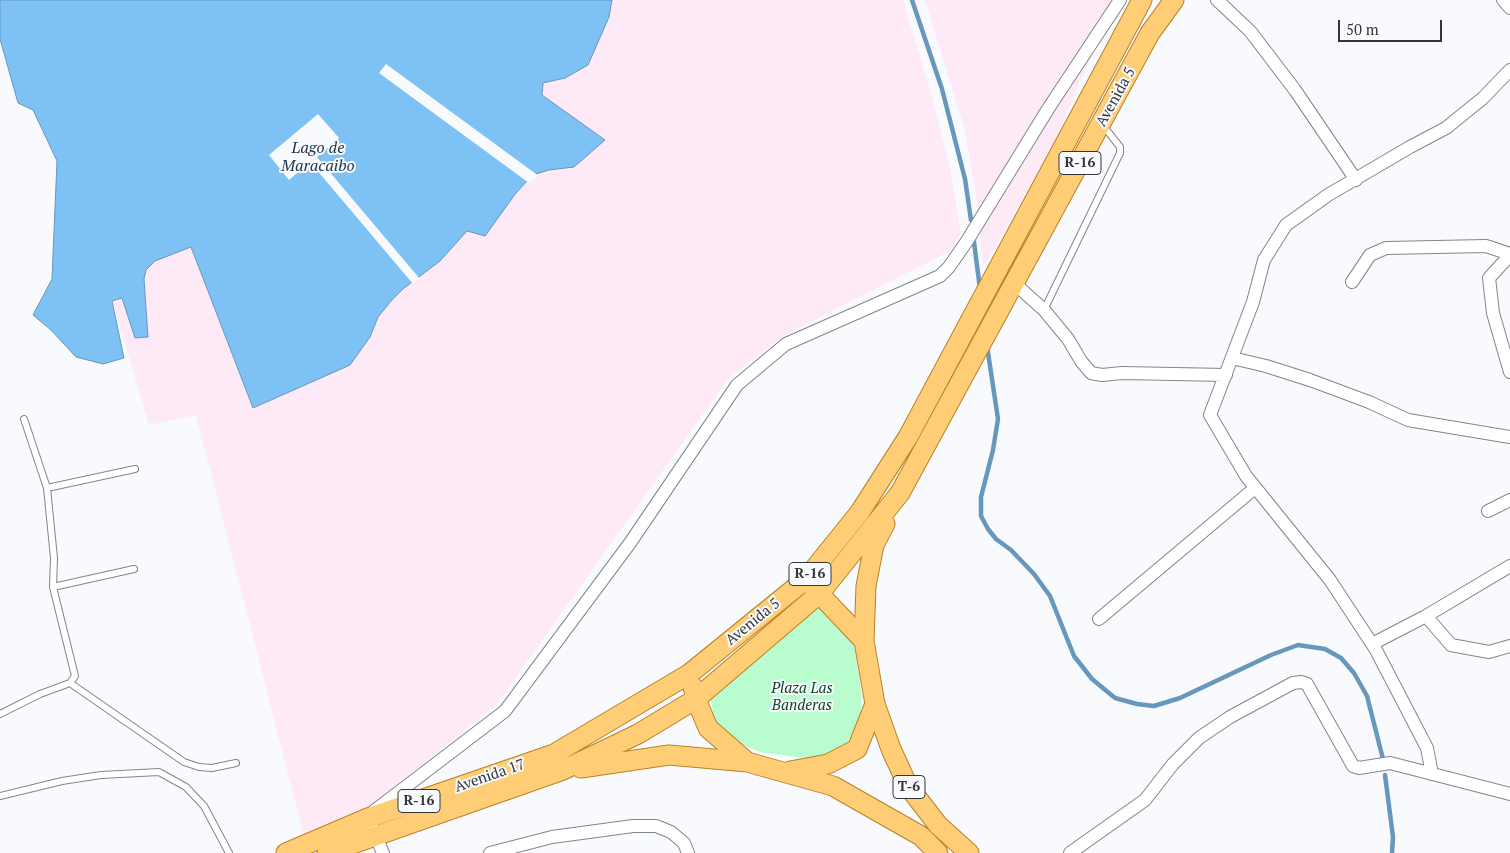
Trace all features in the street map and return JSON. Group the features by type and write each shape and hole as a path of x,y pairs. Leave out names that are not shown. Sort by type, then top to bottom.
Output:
{"main road":[{"name":"Avenida 5","path":"559,762 689,674 806,580 860,512 903,445 1142,0"},
{"name":"Avenida 5","path":"559,762 638,734 696,700 820,593 900,493 1150,33 1174,0"},
{"path":"864,641 866,586 874,545 900,493"},
{"path":"806,580 864,641"},
{"name":"T-6","path":"864,641 875,704 891,749 908,786 938,825 969,853"},
{"name":"T-6","path":"689,674 696,700 708,728 747,762 833,786 921,836 938,853"},
{"path":"787,772 828,764 857,749 875,704"},
{"path":"559,762 668,755 747,762"},
{"name":"Avenida 17","path":"286,853 368,818 559,762"},
{"name":"Avenida 17","path":"327,853 379,844 559,762"}],"street":[{"path":"379,844 368,818 382,804 505,711 630,543 737,385 786,344 940,276 949,267 1048,109 1120,0"},
{"path":"1503,0 1510,8"},
{"path":"1223,1 1250,31 1295,90 1356,180"},
{"path":"1432,774 1427,748 1372,644 1330,580 1246,476 1210,415 1253,302 1264,260 1286,225 1328,195 1410,146 1446,128 1482,98 1510,70"},
{"path":"1352,282 1370,255 1386,248 1486,246 1510,255 1489,278 1493,313 1510,372"},
{"path":"1014,283 1044,310 1068,339 1080,361 1091,373 1102,375 1122,373 1226,375"},
{"path":"1232,358 1266,366 1310,380 1369,402 1408,420 1510,437"},
{"path":"1099,619 1256,488"},
{"path":"1488,511 1510,500"},
{"path":"1372,644 1426,616 1510,566"},
{"path":"1426,616 1451,645 1490,652 1510,646"},
{"path":"1070,853 1145,800 1173,764 1199,738 1230,717 1293,683 1301,682 1307,684 1353,766 1359,768 1390,763 1510,794"},
{"path":"490,853 552,837 633,826 656,826 671,832 684,843 688,853"}],"lane":[{"path":"1044,310 1120,153 1120,147 1101,123"},
{"path":"0,714 40,694 70,683 75,676 53,587 54,558 47,488 24,419"},
{"path":"47,488 135,469"},
{"path":"53,587 134,570"},
{"path":"70,683 184,762 212,768 236,763"},
{"path":"0,796 62,781 101,775 159,772 186,787 204,806 229,853"}],"shaded area":[{"path":"612,0 903,0 931,93 950,168 961,233 950,251 785,335 728,379 496,705 352,820 304,836 196,415 149,425 112,300 122,298 135,338 146,270 155,261 191,247 253,408 370,337 378,317 403,289 440,261 467,231 516,193 536,174 574,166 605,140 542,95 543,83 565,78 609,17"},
{"path":"925,0 1115,0 1053,145 983,268 975,187 965,131"}],"green space":[{"name":"Plaza Las Banderas","path":"820,604 849,637 854,646 861,688 861,716 845,747 819,760 760,752 732,740 714,721 711,699"}],"water":[{"name":"Lago de Maracaibo","path":"0,0 612,0 609,17 588,65 565,78 543,83 542,95 605,140 574,167 549,170 536,174 527,181 485,236 467,231 440,261 403,289 391,301 378,317 370,337 350,365 253,408 191,247 155,261 146,270 144,279 148,337 135,338 122,298 112,301 124,358 103,364 76,357 51,330 33,315 52,279 57,161 33,110 18,103 0,39"}],"pier":[{"path":"386,64 539,176 529,183 379,73"},
{"path":"318,114 339,138 317,157 420,279 413,284 310,162 289,180 269,155"}],"waterway":[{"path":"912,0 942,89 965,179 971,220"},
{"path":"974,242 980,289"},
{"path":"987,346 998,419 993,450 981,497 981,516 996,539 1011,550 1034,574 1050,596 1074,656 1092,679 1115,698 1154,706 1180,698 1271,655 1298,645 1325,649 1341,658 1354,673 1367,696 1383,759"},
{"path":"1385,775 1393,837 1392,853"}]}
